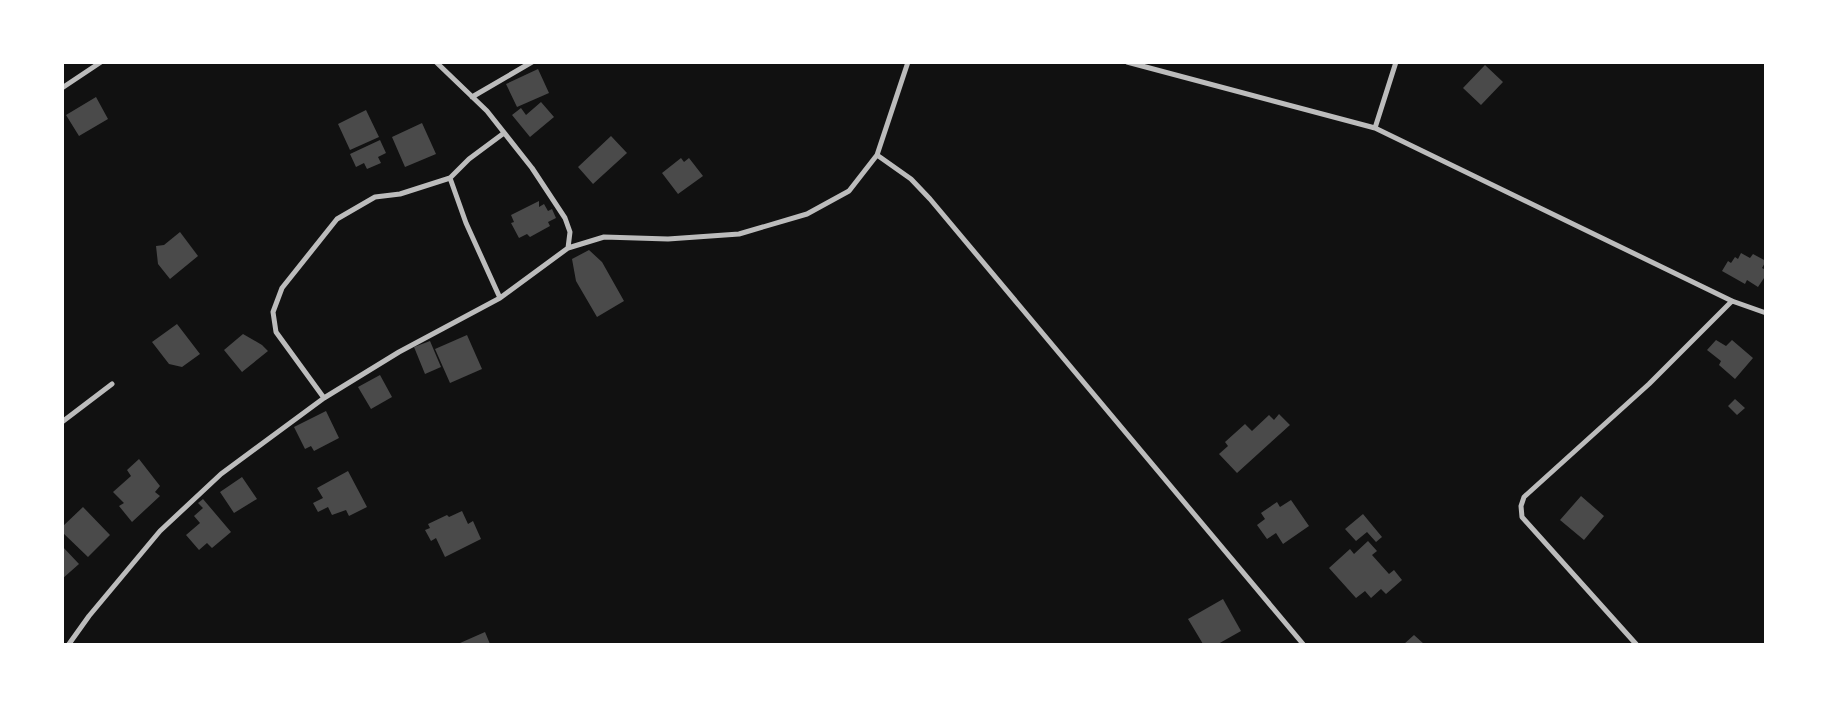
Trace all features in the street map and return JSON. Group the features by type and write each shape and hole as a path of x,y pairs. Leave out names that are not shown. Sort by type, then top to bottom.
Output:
{"street":[{"path":"62,88 101,62"},
{"path":"436,62 504,132 532,168 565,218 570,232 568,248"},
{"path":"472,97 532,62"},
{"path":"69,644 89,616 160,531 221,474 324,398 400,352 500,298 568,248 604,237 668,239 739,234 807,214 849,191 877,156 908,62"},
{"path":"1127,62 1375,128 1732,301 1766,313"},
{"path":"1375,128 1396,62"},
{"path":"324,398 276,332 273,312 282,288 337,219 375,197 400,194 450,178 469,159 504,132"},
{"path":"877,156 911,179 930,199 1303,644"},
{"path":"450,178 473,239 500,298"},
{"path":"1636,644 1522,517 1521,506 1524,497 1649,384 1732,301"},
{"path":"62,422 112,384"}],"building":[{"path":"1485,65 1503,82 1481,105 1463,88"},
{"path":"538,69 549,93 517,107 506,84"},
{"path":"96,97 108,119 79,136 66,115"},
{"path":"541,102 554,117 530,137 512,115 521,108 526,115"},
{"path":"366,110 379,137 350,150 338,124"},
{"path":"422,123 436,154 405,167 392,137"},
{"path":"611,136 627,153 593,184 578,167"},
{"path":"380,140 386,153 378,157 381,163 367,169 364,163 356,167 350,154"},
{"path":"681,158 684,162 689,158 703,176 678,194 662,173"},
{"path":"539,201 539,207 544,204 548,211 552,209 556,218 548,222 550,226 530,237 527,234 519,238 511,223 514,222 511,215"},
{"path":"180,232 198,256 170,279 158,264 156,246 164,245"},
{"path":"589,250 602,262 624,301 597,317 576,281 572,259"},
{"path":"1741,253 1750,258 1753,254 1766,261 1762,268 1766,270 1766,275 1758,287 1747,280 1745,284 1722,271 1728,261 1731,263 1735,257 1738,259"},
{"path":"177,324 200,354 182,367 169,364 152,342"},
{"path":"243,334 262,345 268,351 242,372 224,350"},
{"path":"467,335 482,369 450,383 435,349"},
{"path":"1716,340 1726,346 1732,340 1753,358 1735,379 1719,365 1721,361 1707,350"},
{"path":"430,341 441,367 425,374 414,347"},
{"path":"380,375 392,397 371,409 358,387"},
{"path":"1735,399 1745,408 1737,415 1728,406"},
{"path":"326,411 339,438 314,451 311,446 305,449 294,427"},
{"path":"1279,414 1290,425 1237,473 1219,454 1228,446 1225,442 1245,424 1252,431 1269,415 1274,420"},
{"path":"139,459 160,486 155,492 160,496 132,522 119,506 124,503 113,492 131,476 127,470"},
{"path":"348,471 367,507 349,516 346,510 332,515 328,507 318,512 313,503 323,498 317,488"},
{"path":"242,477 257,499 234,513 220,492"},
{"path":"1581,496 1604,516 1584,540 1560,520"},
{"path":"203,499 231,532 212,548 207,543 199,550 186,535 200,523 194,516 203,508 198,503"},
{"path":"1291,500 1309,526 1283,544 1276,533 1267,539 1257,525 1265,519 1261,513 1277,502 1280,507"},
{"path":"83,507 110,535 88,557 62,532 62,527"},
{"path":"462,511 468,524 473,521 481,539 445,557 436,538 431,541 425,530 430,528 428,524 447,515 449,517"},
{"path":"1363,514 1382,537 1376,542 1367,532 1356,541 1345,529"},
{"path":"1368,541 1377,551 1372,555 1389,574 1394,570 1402,580 1386,594 1381,589 1371,598 1365,591 1356,598 1329,568 1350,549 1354,554"},
{"path":"62,546 79,564 62,579"},
{"path":"1223,599 1241,631 1218,644 1203,644 1188,619"},
{"path":"485,632 490,644 460,643"},
{"path":"1414,635 1424,644 1404,644"}]}
